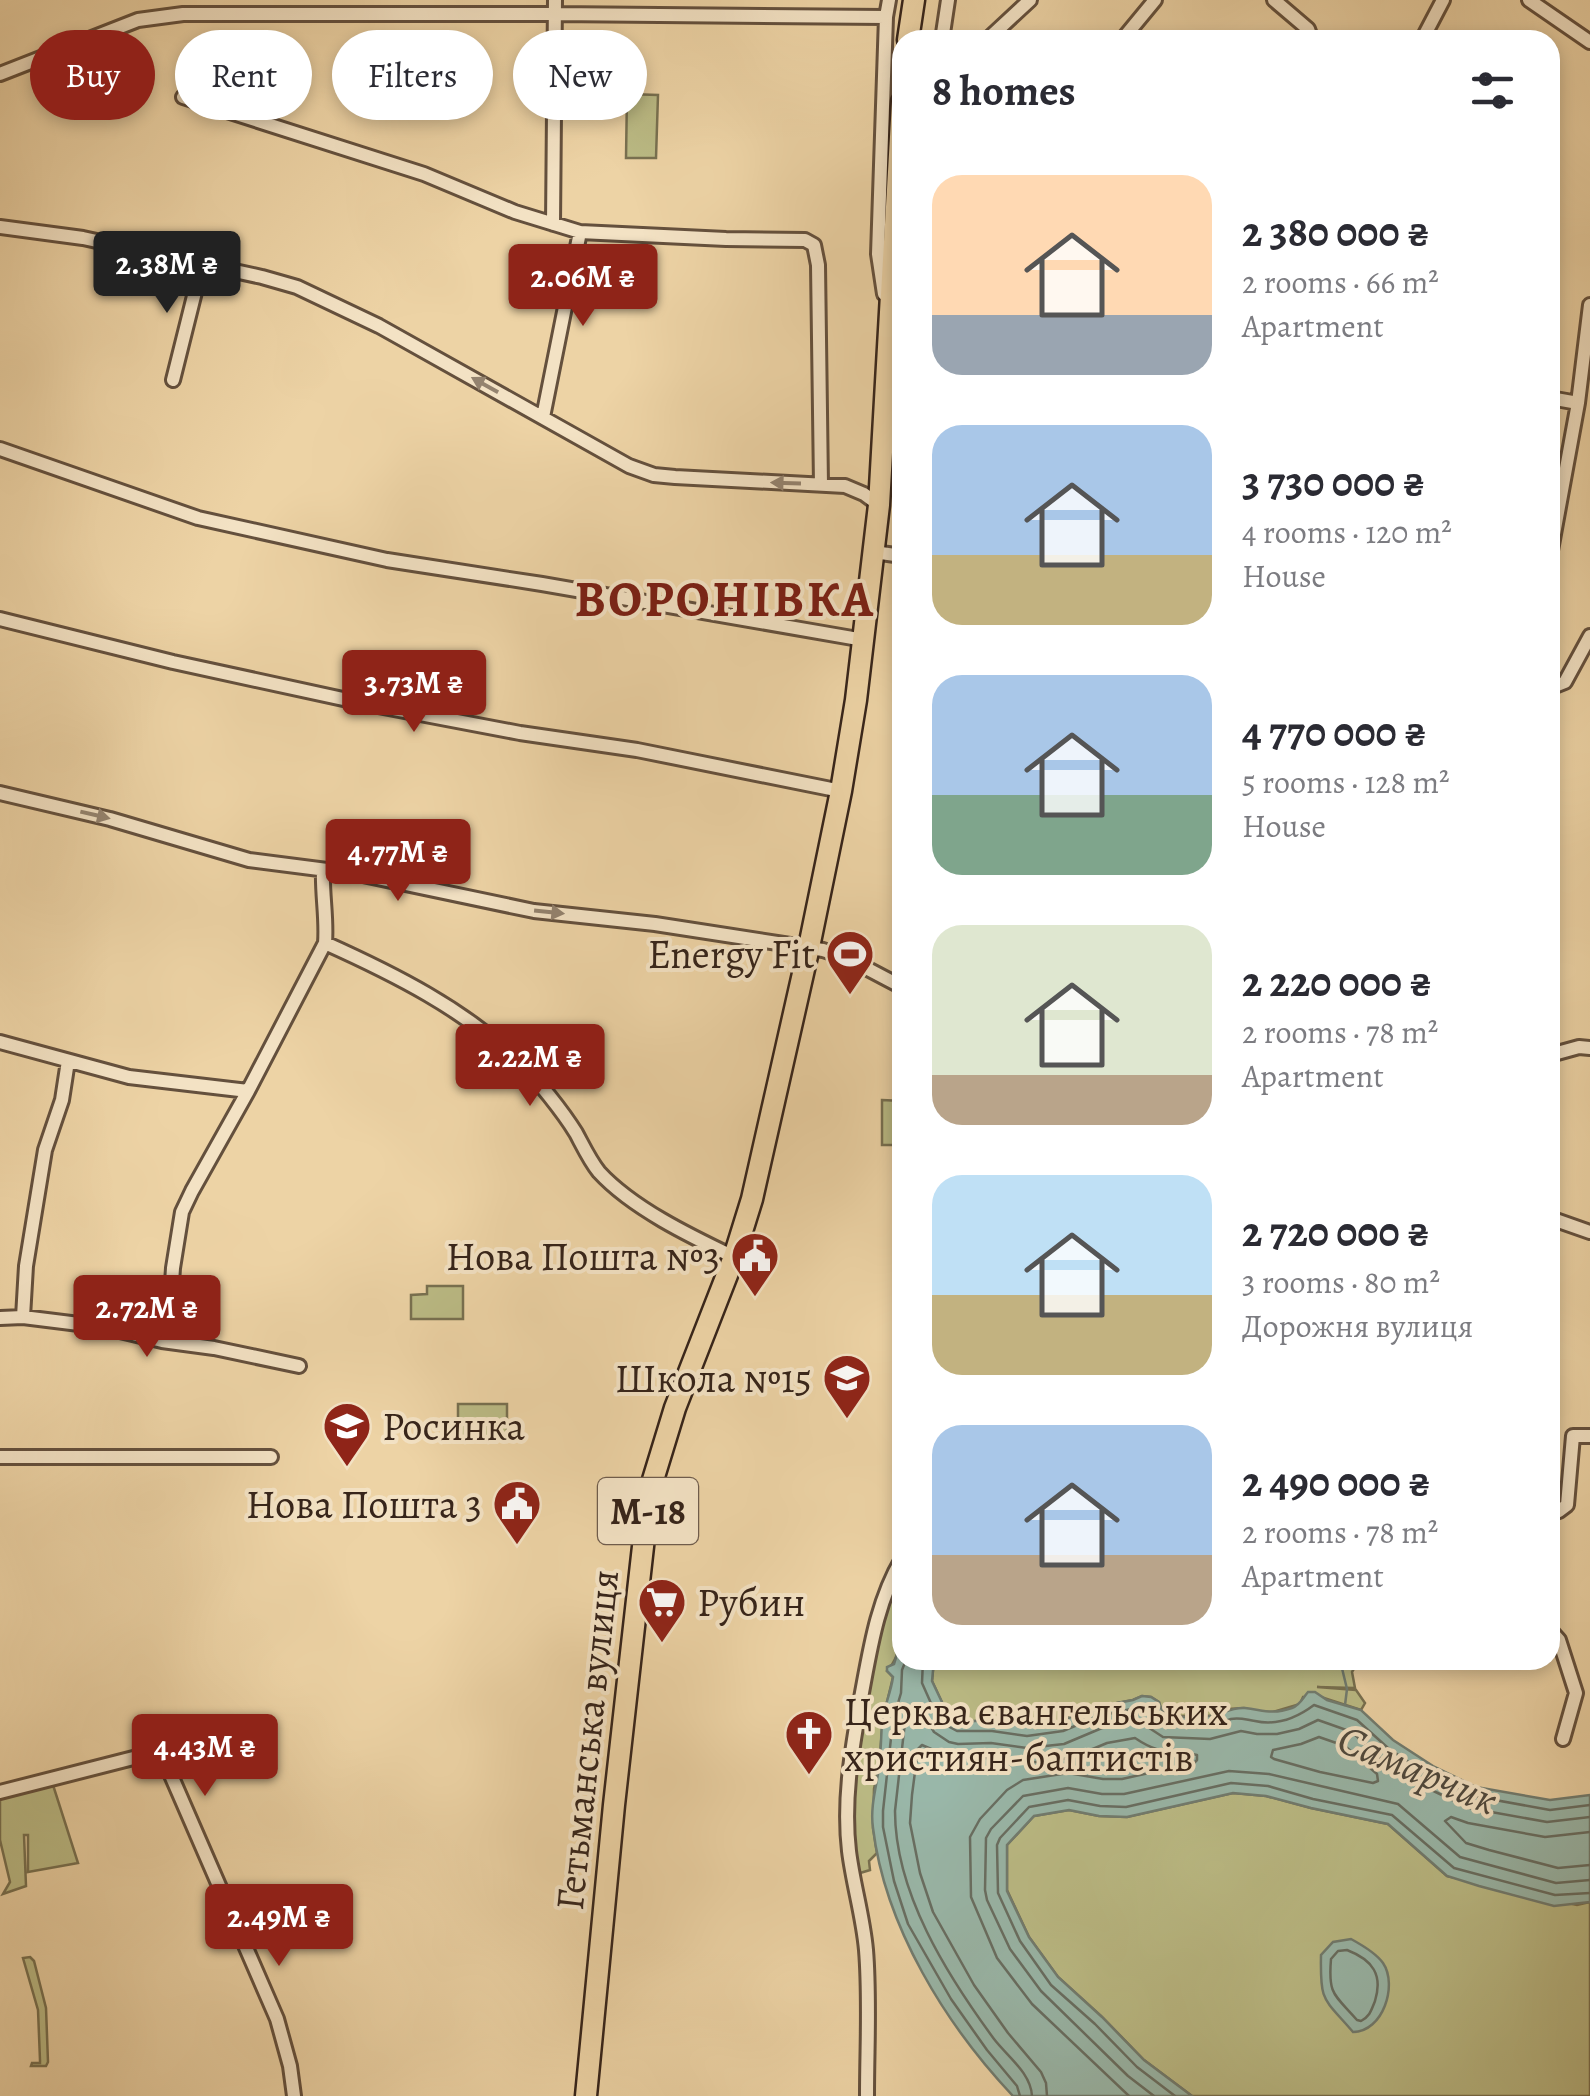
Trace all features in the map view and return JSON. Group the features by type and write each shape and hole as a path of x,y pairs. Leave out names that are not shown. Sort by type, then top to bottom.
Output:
{"highway":[{"path":"910,30 914,0"},
{"name":"Гетьманська вулиця","path":"892,262 888,326 892,384"},
{"name":"Гетьманська вулиця","path":"586,2096 650,1492 676,1408 752,1199 809,947 841,791 864,640 892,405"}],"street":[{"path":"888,0 878,254 888,326"},
{"path":"944,30 948,0"},
{"path":"998,30 1030,0"},
{"path":"1130,30 1151,5 1133,0"},
{"path":"1274,0 1308,30"},
{"path":"1427,30 1443,0"},
{"path":"1530,0 1590,42"},
{"path":"0,74 138,20 183,14 555,7 886,17"},
{"path":"553,224 555,7"},
{"path":"255,120 424,174 515,212 580,232 805,240 814,245 818,264 820,485"},
{"path":"0,227 83,238 298,287 335,303 628,466 654,474 845,486 878,505"},
{"path":"543,417 580,232"},
{"path":"172,380 202,264"},
{"path":"1560,483 1578,403 1590,305"},
{"path":"888,326 892,319"},
{"path":"1560,400 1578,403"},
{"path":"0,449 198,518 349,552 864,640"},
{"path":"874,552 892,555"},
{"path":"0,619 357,702 520,733 638,750 841,791"},
{"path":"1560,686 1590,636"},
{"path":"0,793 110,819 249,860 358,874 534,910 809,947 847,958 892,982"},
{"path":"168,1342 182,1212 325,943 323,870"},
{"path":"325,943 390,972 494,1040 532,1076 573,1128 598,1170 636,1204 734,1257"},
{"path":"0,1042 129,1077 248,1091"},
{"path":"1560,1052 1590,1048"},
{"path":"23,1317 26,1266 45,1150 62,1100 68,1062"},
{"path":"1560,1222 1590,1232"},
{"path":"0,1318 103,1327 299,1366"},
{"path":"1560,1512 1567,1505 1573,1436 1590,1436"},
{"path":"0,1458 271,1457"},
{"path":"867,2096 866,1952 849,1850 848,1796 868,1656 892,1577"},
{"path":"1560,1643 1576,1693 1562,1739"},
{"path":"0,1792 160,1754 276,2018 294,2096"}],"green space":[{"path":"647,95 658,95 656,158 626,158 627,120 647,120"},
{"path":"882,1100 892,1100 892,1145 882,1145"},
{"path":"427,1286 463,1286 463,1319 411,1319 411,1295 427,1294"},
{"path":"458,1404 507,1404 507,1437 458,1437"},
{"path":"892,1593 892,1664 887,1671 893,1677 874,1789 877,1853 869,1861 870,1870 860,1873 852,1824 859,1733"},
{"path":"933,1670 1353,1670 1355,1688 1317,1687 1356,1690 1365,1703 1361,1710 1321,1697 1303,1697 1300,1704 1273,1712 1244,1708 1211,1716 1177,1716 1167,1714 1151,1697 1142,1696 1096,1707 1061,1721 1026,1726 992,1720 959,1722 948,1715 932,1681"},
{"path":"53,1785 78,1863 28,1872 28,1835 24,1835 26,1886 3,1894 10,1882 0,1840 0,1798"},
{"path":"1233,1793 1266,1796 1388,1824 1447,1876 1577,1905 1590,1902 1590,2096 1192,2096 1144,2060 1058,1977 1029,1937 1007,1890 1007,1845 1034,1816 1069,1810 1127,1817"},
{"path":"30,1957 46,2008 46,2066 31,2066 40,2060 38,2010 23,1958"}],"water":[{"name":"Самарчик","path":"887,1667 933,1670 932,1681 948,1715 959,1722 992,1720 1026,1726 1061,1721 1096,1707 1142,1696 1159,1702 1167,1715 1191,1717 1241,1708 1278,1711 1295,1707 1308,1692 1315,1692 1327,1700 1361,1710 1393,1740 1476,1787 1550,1800 1590,1795 1590,1902 1554,1906 1447,1876 1388,1824 1266,1796 1233,1793 1127,1817 1069,1810 1034,1816 1007,1845 1007,1891 1029,1937 1058,1977 1144,2060 1192,2096 1013,2096 965,2038 922,1972 905,1938 880,1865 873,1806 882,1722 893,1677"},
{"path":"1351,1939 1380,1959 1389,1983 1380,2016 1364,2030 1353,2032 1325,1998 1321,1971 1321,1955 1333,1942"}],"waterway":[{"name":"Самарчик","path":"1342,1670 1347,1689 1345,1705"}],"place":[{"name":"Energy Fit","path":"850,996"},
{"name":"Нова Пошта №3","path":"755,1298"},
{"name":"Школа №15","path":"847,1420"},
{"name":"Росинка","path":"347,1468"},
{"name":"Нова Пошта 3","path":"517,1546"},
{"name":"Рубин","path":"662,1644"},
{"name":"Церква євангельських християн-баптистів","path":"809,1776"}],"district":[{"name":"ВОРОНІВКА","path":"725,599"}]}
